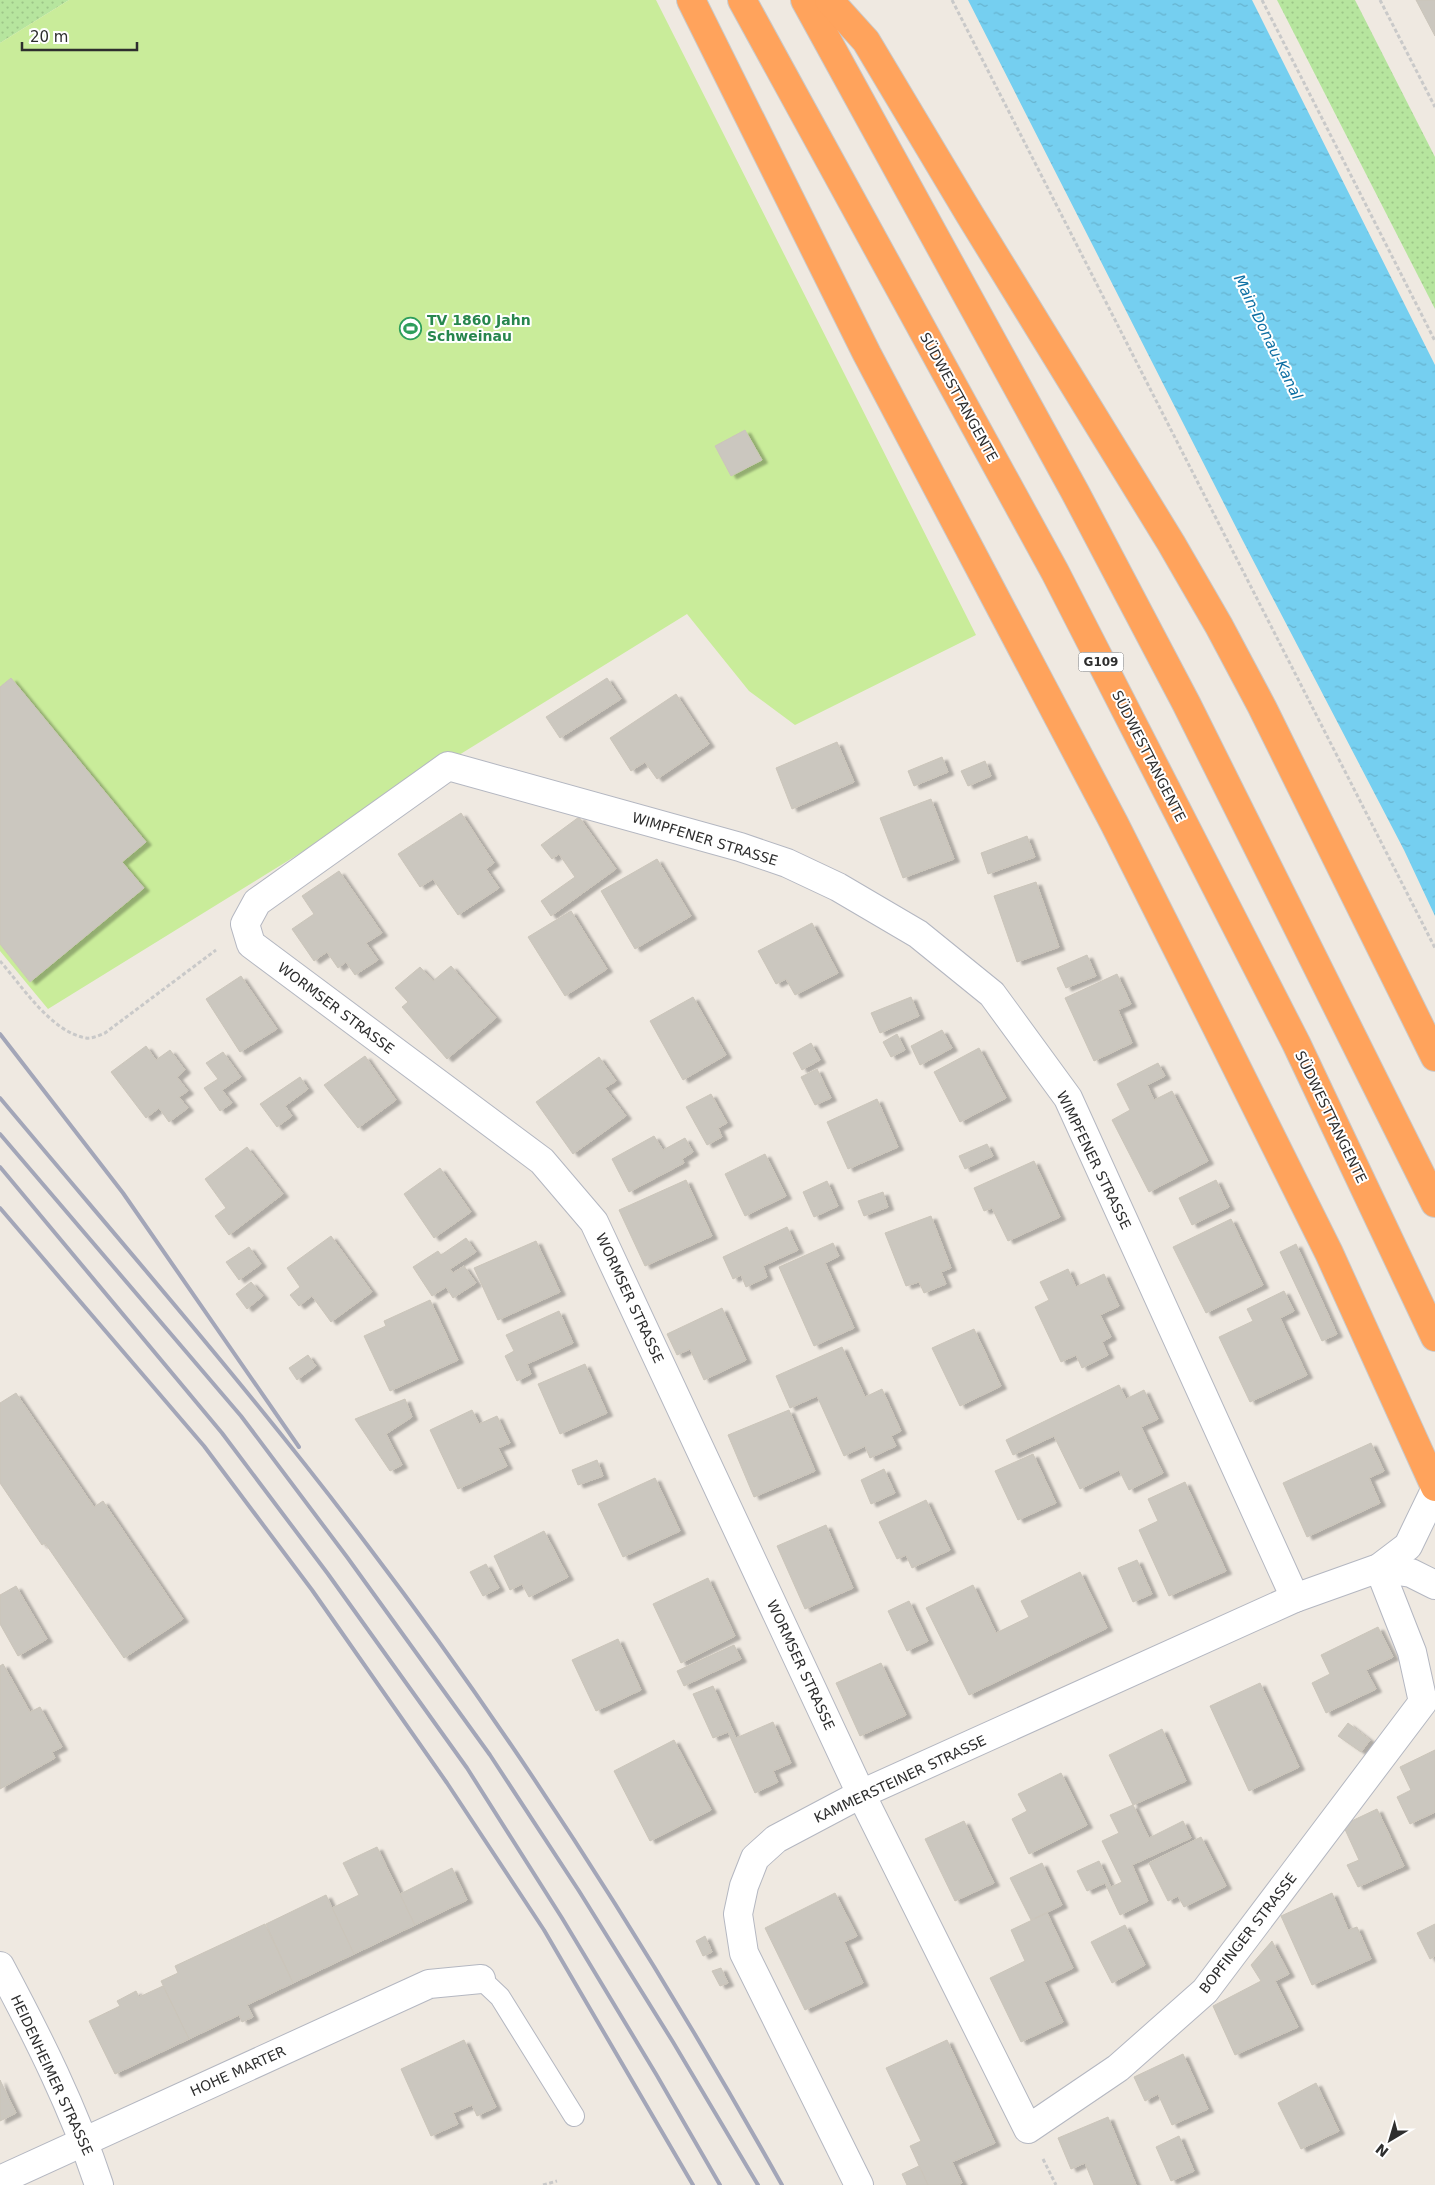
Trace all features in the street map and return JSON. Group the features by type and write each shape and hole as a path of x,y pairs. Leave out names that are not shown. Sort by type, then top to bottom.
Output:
{"highway":[{"path":"691,0 868,354 1114,823 1217,1028 1329,1253 1435,1488"},
{"name":"SÜDWESTTANGENTE","path":"742,0 1054,572 1296,1043 1435,1337"},
{"path":"806,0 1070,483 1181,694 1435,1203"},
{"path":"829,0 866,41 1214,618 1262,707 1435,1056"}],"street":[{"name":"WIMPFENER STRASSE","path":"245,924 257,902 448,766 740,847 787,863 838,887 918,934 992,994 1068,1098 1294,1598"},
{"name":"WORMSER STRASSE","path":"245,924 252,944 542,1161 594,1222 862,1794"},
{"name":"KAMMERSTEINER STRASSE","path":"859,2185 744,1953 738,1914 744,1886 755,1858 776,1839 862,1794 1294,1598 1379,1568 1408,1546 1435,1488"},
{"name":"KAMMERSTEINER STRASSE","path":"1379,1568 1411,1573 1435,1585"},
{"name":"BOPFINGER STRASSE","path":"862,1794 1028,2129 1118,2068 1205,1991 1423,1702 1412,1652 1379,1568"},
{"name":"HEIDENHEIMER STRASSE","path":"0,1966 33,2028 84,2140 99,2185"},
{"name":"HOHE MARTER","path":"0,2180 429,1984 481,1978"}],"lane":[{"path":"481,1978 500,1997 574,2116"}],"path":[{"path":"952,0 1435,948"},
{"path":"1262,0 1435,341"},
{"path":"1380,0 1435,107"},
{"path":"0,961 41,1009 66,1030 88,1039 105,1034 220,947 245,924"},
{"path":"543,2185 557,2181"}],"green space":[{"path":"0,0 69,0 0,43"},
{"name":"TV 1860 Jahn Schweinau","path":"69,0 656,0 976,635 795,725 749,691 687,614 48,1009 0,951 0,43"},
{"path":"1277,0 1355,0 1435,157 1435,309"}],"water":[{"name":"Main-Donau-Kanal","path":"968,0 1252,0 1435,365 1435,916 1404,850 1243,541"}],"building":[{"path":"1416,0 1435,0 1435,36"},
{"path":"745,430 762,460 731,476 715,446"},
{"path":"11,678 146,842 122,862 144,888 30,982 0,944 0,687"},
{"path":"607,678 621,699 560,738 546,717"},
{"path":"676,694 709,744 657,779 645,762 631,771 610,738"},
{"path":"837,742 854,782 792,809 776,768"},
{"path":"942,757 948,772 914,786 908,771"},
{"path":"985,761 991,776 968,786 961,771"},
{"path":"931,799 954,859 903,878 880,818"},
{"path":"461,813 494,863 486,869 499,888 458,915 433,879 420,887 398,854"},
{"path":"579,817 616,869 551,916 541,901 575,877 559,854 552,859 541,845"},
{"path":"1027,836 1035,857 988,874 981,853"},
{"path":"657,859 691,916 635,949 601,891"},
{"path":"339,871 382,933 366,943 378,960 355,975 346,962 338,968 327,952 314,961 292,929 314,914 302,896"},
{"path":"1036,882 1059,947 1017,962 994,896"},
{"path":"571,911 607,969 565,996 528,937"},
{"path":"812,923 838,973 795,995 786,979 776,984 758,951"},
{"path":"1087,955 1096,976 1066,988 1057,968"},
{"path":"451,966 496,1018 447,1059 402,1007 408,1002 395,988 420,967 433,981"},
{"path":"1117,974 1131,1004 1118,1010 1132,1043 1094,1061 1065,998"},
{"path":"241,976 277,1029 240,1052 206,999"},
{"path":"693,997 726,1055 683,1080 650,1021"},
{"path":"911,997 919,1016 880,1033 871,1013"},
{"path":"942,1030 952,1048 920,1065 911,1046"},
{"path":"897,1034 905,1050 891,1057 883,1042"},
{"path":"811,1043 820,1060 802,1070 793,1053"},
{"path":"146,1046 156,1060 170,1050 185,1070 177,1077 188,1091 179,1097 188,1108 169,1122 159,1108 146,1118 111,1072"},
{"path":"979,1048 1006,1098 960,1122 934,1072"},
{"path":"223,1052 241,1077 222,1090 232,1103 220,1111 204,1088 218,1079 206,1063"},
{"path":"365,1056 396,1100 358,1128 324,1085"},
{"path":"599,1057 616,1081 605,1088 626,1116 573,1154 536,1102"},
{"path":"1158,1063 1165,1076 1147,1085 1154,1100 1172,1091 1208,1161 1149,1192 1112,1120 1130,1110 1117,1084"},
{"path":"817,1069 831,1098 815,1105 801,1077"},
{"path":"300,1077 308,1089 285,1106 292,1116 277,1127 260,1104"},
{"path":"711,1094 727,1123 718,1128 722,1137 707,1145 686,1107"},
{"path":"877,1099 898,1147 848,1169 827,1122"},
{"path":"654,1136 663,1150 685,1138 693,1152 682,1159 684,1163 629,1192 612,1159"},
{"path":"987,1144 993,1156 965,1169 959,1156"},
{"path":"247,1147 283,1194 229,1235 215,1216 226,1208 205,1179"},
{"path":"765,1154 786,1196 745,1216 725,1174"},
{"path":"1034,1161 1060,1217 1008,1241 992,1208 984,1211 974,1188"},
{"path":"440,1168 471,1212 434,1238 404,1194"},
{"path":"686,1180 712,1236 645,1266 619,1210"},
{"path":"1216,1180 1229,1207 1192,1225 1179,1198"},
{"path":"827,1181 838,1206 814,1217 803,1192"},
{"path":"883,1192 888,1207 864,1216 858,1201"},
{"path":"931,1216 951,1268 941,1272 946,1284 924,1293 919,1282 906,1286 885,1233"},
{"path":"1231,1219 1263,1285 1206,1313 1173,1247"},
{"path":"787,1227 798,1250 763,1266 767,1277 746,1287 741,1275 733,1279 723,1257"},
{"path":"331,1236 372,1292 331,1322 312,1296 299,1306 290,1295 300,1287 287,1268"},
{"path":"466,1238 476,1252 450,1269 453,1273 464,1266 476,1283 453,1298 446,1287 432,1296 413,1267 438,1251 441,1255"},
{"path":"536,1241 560,1292 498,1320 474,1268"},
{"path":"833,1243 839,1256 825,1263 854,1328 814,1346 779,1267"},
{"path":"1296,1244 1337,1334 1322,1341 1280,1252"},
{"path":"249,1247 261,1264 239,1280 226,1262"},
{"path":"1068,1269 1076,1287 1104,1274 1119,1306 1100,1315 1111,1337 1102,1342 1108,1355 1082,1368 1076,1355 1061,1362 1035,1307 1049,1300 1040,1282"},
{"path":"251,1282 263,1296 247,1309 236,1294"},
{"path":"1284,1291 1294,1311 1280,1318 1307,1375 1250,1402 1219,1337 1253,1321 1247,1309"},
{"path":"430,1300 458,1360 390,1391 364,1336 386,1326 384,1321"},
{"path":"722,1308 746,1360 704,1380 690,1349 677,1355 667,1334"},
{"path":"559,1311 573,1343 527,1364 531,1374 517,1381 505,1356 514,1351 506,1335"},
{"path":"974,1329 1001,1386 960,1406 932,1348"},
{"path":"842,1347 865,1397 882,1389 901,1431 891,1436 896,1446 870,1458 865,1446 844,1456 817,1396 790,1408 776,1376"},
{"path":"308,1355 316,1366 297,1380 289,1368"},
{"path":"585,1364 607,1413 560,1434 538,1384"},
{"path":"1119,1385 1126,1399 1144,1390 1158,1419 1141,1427 1163,1473 1129,1490 1119,1470 1080,1489 1054,1436 1013,1455 1006,1440"},
{"path":"16,1393 94,1507 103,1501 183,1619 124,1658 45,1543 42,1545 0,1483 0,1403"},
{"path":"405,1399 412,1417 386,1434 402,1465 390,1471 355,1419"},
{"path":"472,1410 479,1424 497,1416 510,1443 498,1448 507,1466 458,1489 430,1430"},
{"path":"789,1410 815,1471 754,1497 728,1435"},
{"path":"1371,1443 1384,1471 1369,1478 1380,1503 1307,1537 1283,1483"},
{"path":"1033,1454 1056,1503 1018,1520 995,1471"},
{"path":"597,1460 603,1476 578,1485 572,1470"},
{"path":"884,1469 895,1493 871,1504 861,1480"},
{"path":"655,1478 680,1531 623,1557 598,1504"},
{"path":"1185,1482 1226,1571 1169,1596 1139,1530 1158,1521 1148,1499"},
{"path":"926,1500 950,1550 912,1568 906,1555 897,1559 879,1522"},
{"path":"826,1525 853,1588 805,1609 777,1546"},
{"path":"544,1531 568,1577 529,1597 522,1584 510,1590 494,1556"},
{"path":"1137,1560 1152,1594 1133,1602 1118,1568"},
{"path":"486,1564 499,1588 483,1596 470,1572"},
{"path":"1080,1572 1107,1628 969,1695 926,1608 973,1585 996,1633 1029,1617 1021,1601"},
{"path":"708,1578 735,1636 681,1663 653,1604"},
{"path":"16,1586 47,1639 18,1656 0,1624 0,1595"},
{"path":"909,1601 928,1641 907,1651 888,1611"},
{"path":"1378,1627 1393,1657 1366,1670 1376,1689 1326,1713 1312,1683 1330,1674 1321,1655"},
{"path":"618,1639 641,1690 596,1711 572,1660"},
{"path":"734,1645 741,1659 684,1686 677,1671"},
{"path":"881,1663 906,1715 860,1736 836,1683"},
{"path":"3,1664 30,1712 40,1707 62,1747 52,1752 55,1758 0,1789 0,1666"},
{"path":"1260,1683 1299,1767 1249,1791 1210,1706"},
{"path":"713,1686 736,1738 773,1722 791,1763 773,1771 778,1782 755,1793 728,1732 713,1738 693,1694"},
{"path":"1348,1723 1370,1740 1361,1752 1338,1736"},
{"path":"1162,1729 1186,1781 1133,1805 1109,1755"},
{"path":"674,1740 711,1810 650,1841 614,1771"},
{"path":"1435,1750 1435,1812 1410,1824 1397,1797 1411,1790 1400,1767"},
{"path":"1061,1773 1087,1825 1029,1854 1012,1819 1027,1811 1018,1794"},
{"path":"1133,1805 1149,1838 1183,1821 1191,1838 1132,1865 1148,1901 1120,1915 1105,1883 1087,1891 1077,1871 1099,1861 1111,1887 1122,1882 1102,1841 1119,1833 1110,1815"},
{"path":"1377,1809 1404,1866 1358,1887 1347,1865 1359,1860 1343,1825"},
{"path":"964,1821 994,1883 955,1901 925,1839"},
{"path":"1201,1837 1226,1886 1184,1907 1178,1896 1168,1901 1149,1863"},
{"path":"377,1847 415,1925 354,1954 332,1908 359,1895 343,1863"},
{"path":"1042,1863 1062,1905 1031,1920 1010,1878"},
{"path":"452,1868 467,1900 415,1925 400,1894"},
{"path":"835,1893 857,1936 844,1942 863,1983 805,2010 765,1928"},
{"path":"1332,1893 1348,1930 1357,1927 1371,1959 1312,1985 1281,1916"},
{"path":"326,1895 354,1954 293,1983 266,1924"},
{"path":"1047,1913 1073,1968 1044,1982 1063,2022 1021,2042 990,1978 1025,1961 1011,1930"},
{"path":"265,1924 293,1983 247,2005 253,2017 242,2022 239,2015 189,2039 161,1981 178,1973 175,1966"},
{"path":"1435,1924 1435,1956 1430,1959 1417,1933"},
{"path":"1125,1925 1145,1965 1112,1983 1091,1942"},
{"path":"705,1936 712,1952 703,1956 696,1941"},
{"path":"1272,1941 1289,1974 1275,1981 1298,2027 1235,2055 1213,2006 1261,1981 1251,1965"},
{"path":"721,1968 728,1983 720,1986 712,1971"},
{"path":"163,1986 189,2039 115,2074 89,2021 120,2006 117,2001 136,1991 139,1997"},
{"path":"464,2040 496,2107 477,2116 472,2105 453,2113 458,2124 431,2136 401,2069"},
{"path":"947,2040 995,2143 952,2162 962,2183 957,2185 928,2185 910,2146 921,2141 886,2068"},
{"path":"1183,2054 1208,2109 1172,2125 1158,2094 1145,2101 1134,2077"},
{"path":"0,2080 16,2113 0,2121"},
{"path":"1316,2083 1339,2131 1301,2149 1278,2103"},
{"path":"1108,2117 1136,2185 1094,2185 1085,2163 1071,2169 1058,2138"},
{"path":"1179,2136 1194,2171 1171,2181 1156,2147"},
{"path":"919,2166 928,2185 907,2185 902,2174"}],"railway":[{"path":"0,1034 123,1193 299,1447"},
{"path":"0,1098 279,1432 425,1622 534,1779 586,1858 687,2020 782,2185"},
{"path":"0,1134 241,1416 347,1557 490,1755 579,1891 673,2042 758,2185"},
{"path":"0,1167 222,1433 328,1574 467,1768 562,1918 720,2185"},
{"path":"0,1208 204,1446 312,1590 447,1783 544,1930 693,2185"}],"place":[{"name":"TV 1860 Jahn Schweinau","path":"411,328"}]}
